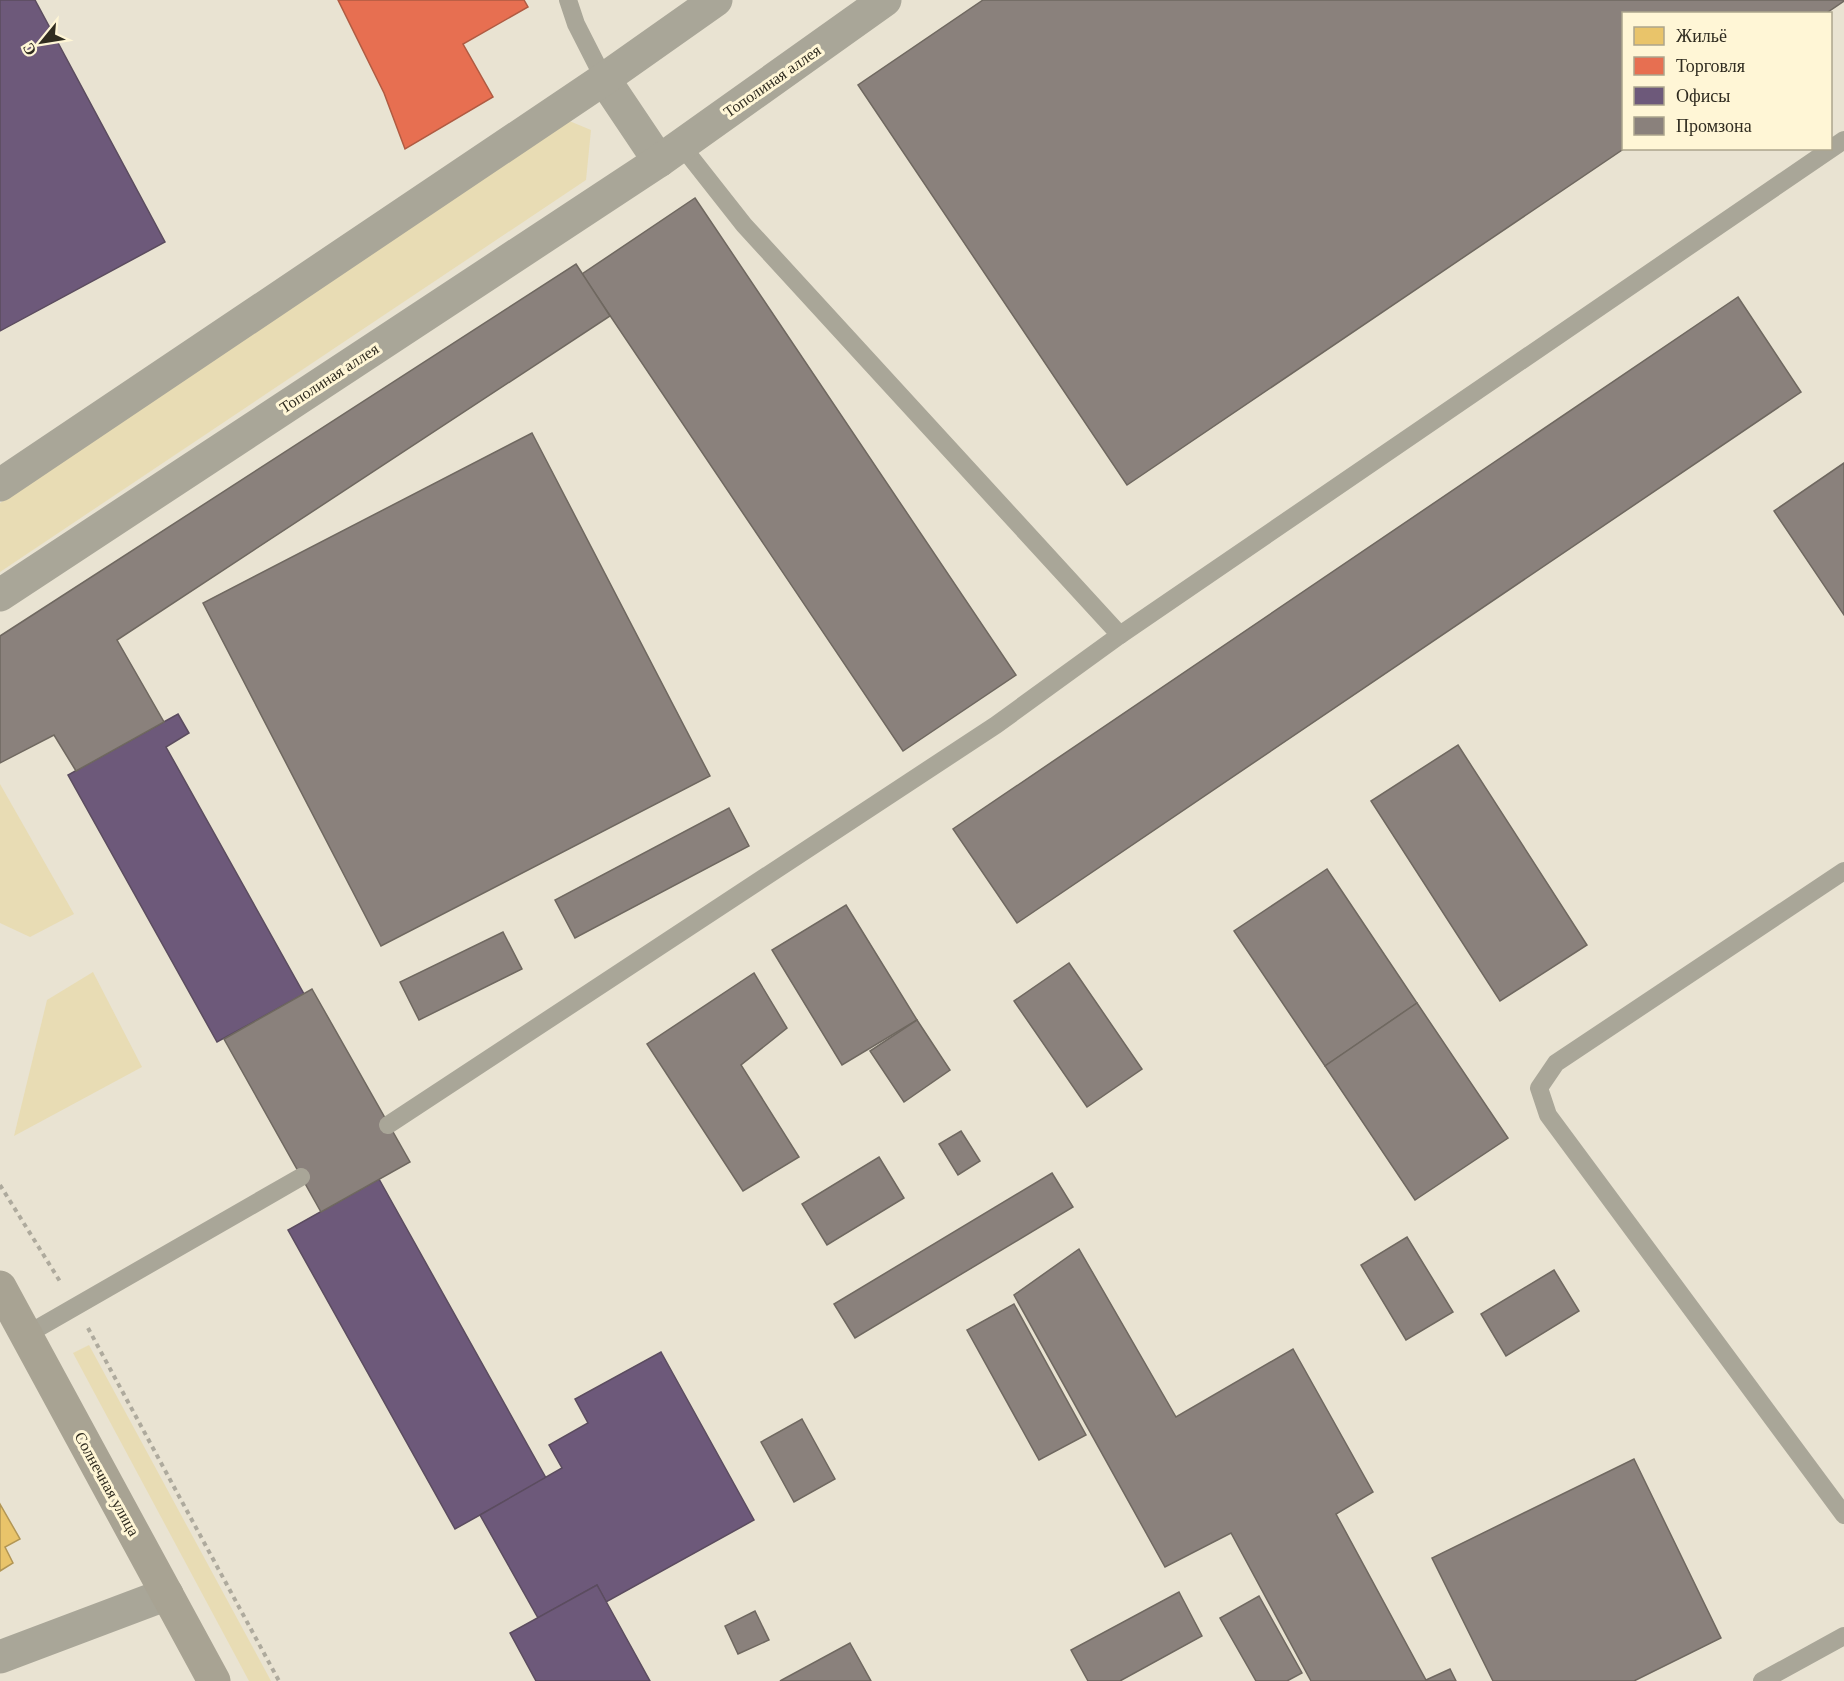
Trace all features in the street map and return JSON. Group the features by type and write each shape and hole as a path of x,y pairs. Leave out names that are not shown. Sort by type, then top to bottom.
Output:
{"main road":[{"name":"Солнечная улица","path":"0,1287 214,1681"}],"street":[{"path":"0,485 604,79 716,0"},
{"name":"Тополиная аллея","path":"0,595 670,153 885,0"},
{"path":"604,79 670,153"},
{"path":"0,1657 166,1594"}],"lane":[{"path":"568,0 576,24 604,79"},
{"path":"388,1125 996,725 1120,634 1831,150"},
{"path":"670,153 744,225 1120,634"},
{"path":"1844,871 1556,1063 1539,1088 1548,1115 1844,1515"},
{"path":"26,1335 301,1177"},
{"path":"1762,1681 1844,1636"}],"path":[{"path":"0,1185 75,1306 279,1681"}],"shaded area":[{"path":"567,120 591,130 586,180 0,572 0,503"},
{"path":"0,784 74,914 30,937 0,923"},
{"path":"93,972 142,1067 14,1136 47,1000"},
{"path":"89,1345 271,1681 249,1681 73,1353"}],"building: Жильё":[{"path":"0,1504 20,1539 5,1547 13,1563 0,1571"}],"building: Торговля":[{"path":"338,0 524,0 528,7 463,44 493,97 405,149 384,93"}],"building: Офисы":[{"path":"0,0 35,0 165,242 0,331"},
{"path":"178,714 189,733 166,747 304,994 217,1042 68,775"},
{"path":"379,1179 546,1478 455,1529 288,1230"},
{"path":"661,1352 754,1520 606,1602 597,1585 538,1618 480,1515 562,1468 549,1445 588,1423 575,1399"},
{"path":"597,1585 650,1681 536,1681 510,1633"}],"building: Промзона":[{"path":"983,0 1844,0 1828,12 1622,12 1622,150 1127,485 858,85"},
{"path":"695,198 1016,675 903,751 582,274"},
{"path":"576,264 610,316 117,640 164,722 76,771 54,735 0,763 0,636"},
{"path":"1738,297 1801,392 1017,923 953,829"},
{"path":"532,433 710,776 381,946 203,603"},
{"path":"1844,463 1844,615 1774,511"},
{"path":"1458,745 1587,945 1500,1001 1371,801"},
{"path":"729,808 749,846 575,938 555,900"},
{"path":"1327,869 1417,1003 1325,1066 1234,931"},
{"path":"846,905 917,1020 842,1065 772,950"},
{"path":"503,932 522,969 419,1020 400,982"},
{"path":"1069,963 1142,1069 1087,1107 1014,1001"},
{"path":"754,973 787,1028 741,1065 799,1157 743,1191 647,1044"},
{"path":"312,989 410,1162 321,1212 224,1039"},
{"path":"1417,1003 1508,1138 1415,1200 1325,1066"},
{"path":"917,1020 950,1070 904,1102 870,1051"},
{"path":"961,1131 980,1161 958,1175 939,1144"},
{"path":"879,1157 904,1198 827,1245 802,1204"},
{"path":"1052,1173 1073,1207 855,1338 834,1304"},
{"path":"1407,1237 1453,1312 1406,1340 1361,1265"},
{"path":"1079,1249 1176,1417 1293,1349 1373,1492 1336,1514 1426,1680 1450,1669 1456,1681 1311,1681 1231,1533 1165,1567 1014,1295"},
{"path":"1554,1270 1579,1311 1506,1356 1481,1314"},
{"path":"1014,1304 1086,1435 1039,1460 967,1330"},
{"path":"802,1419 835,1479 794,1502 761,1442"},
{"path":"1634,1459 1721,1638 1634,1681 1493,1681 1432,1558"},
{"path":"1179,1592 1202,1636 1120,1681 1088,1681 1071,1650"},
{"path":"1259,1596 1302,1673 1287,1681 1256,1681 1220,1618"},
{"path":"755,1611 769,1640 738,1654 725,1626"},
{"path":"850,1643 871,1681 780,1681"}]}
